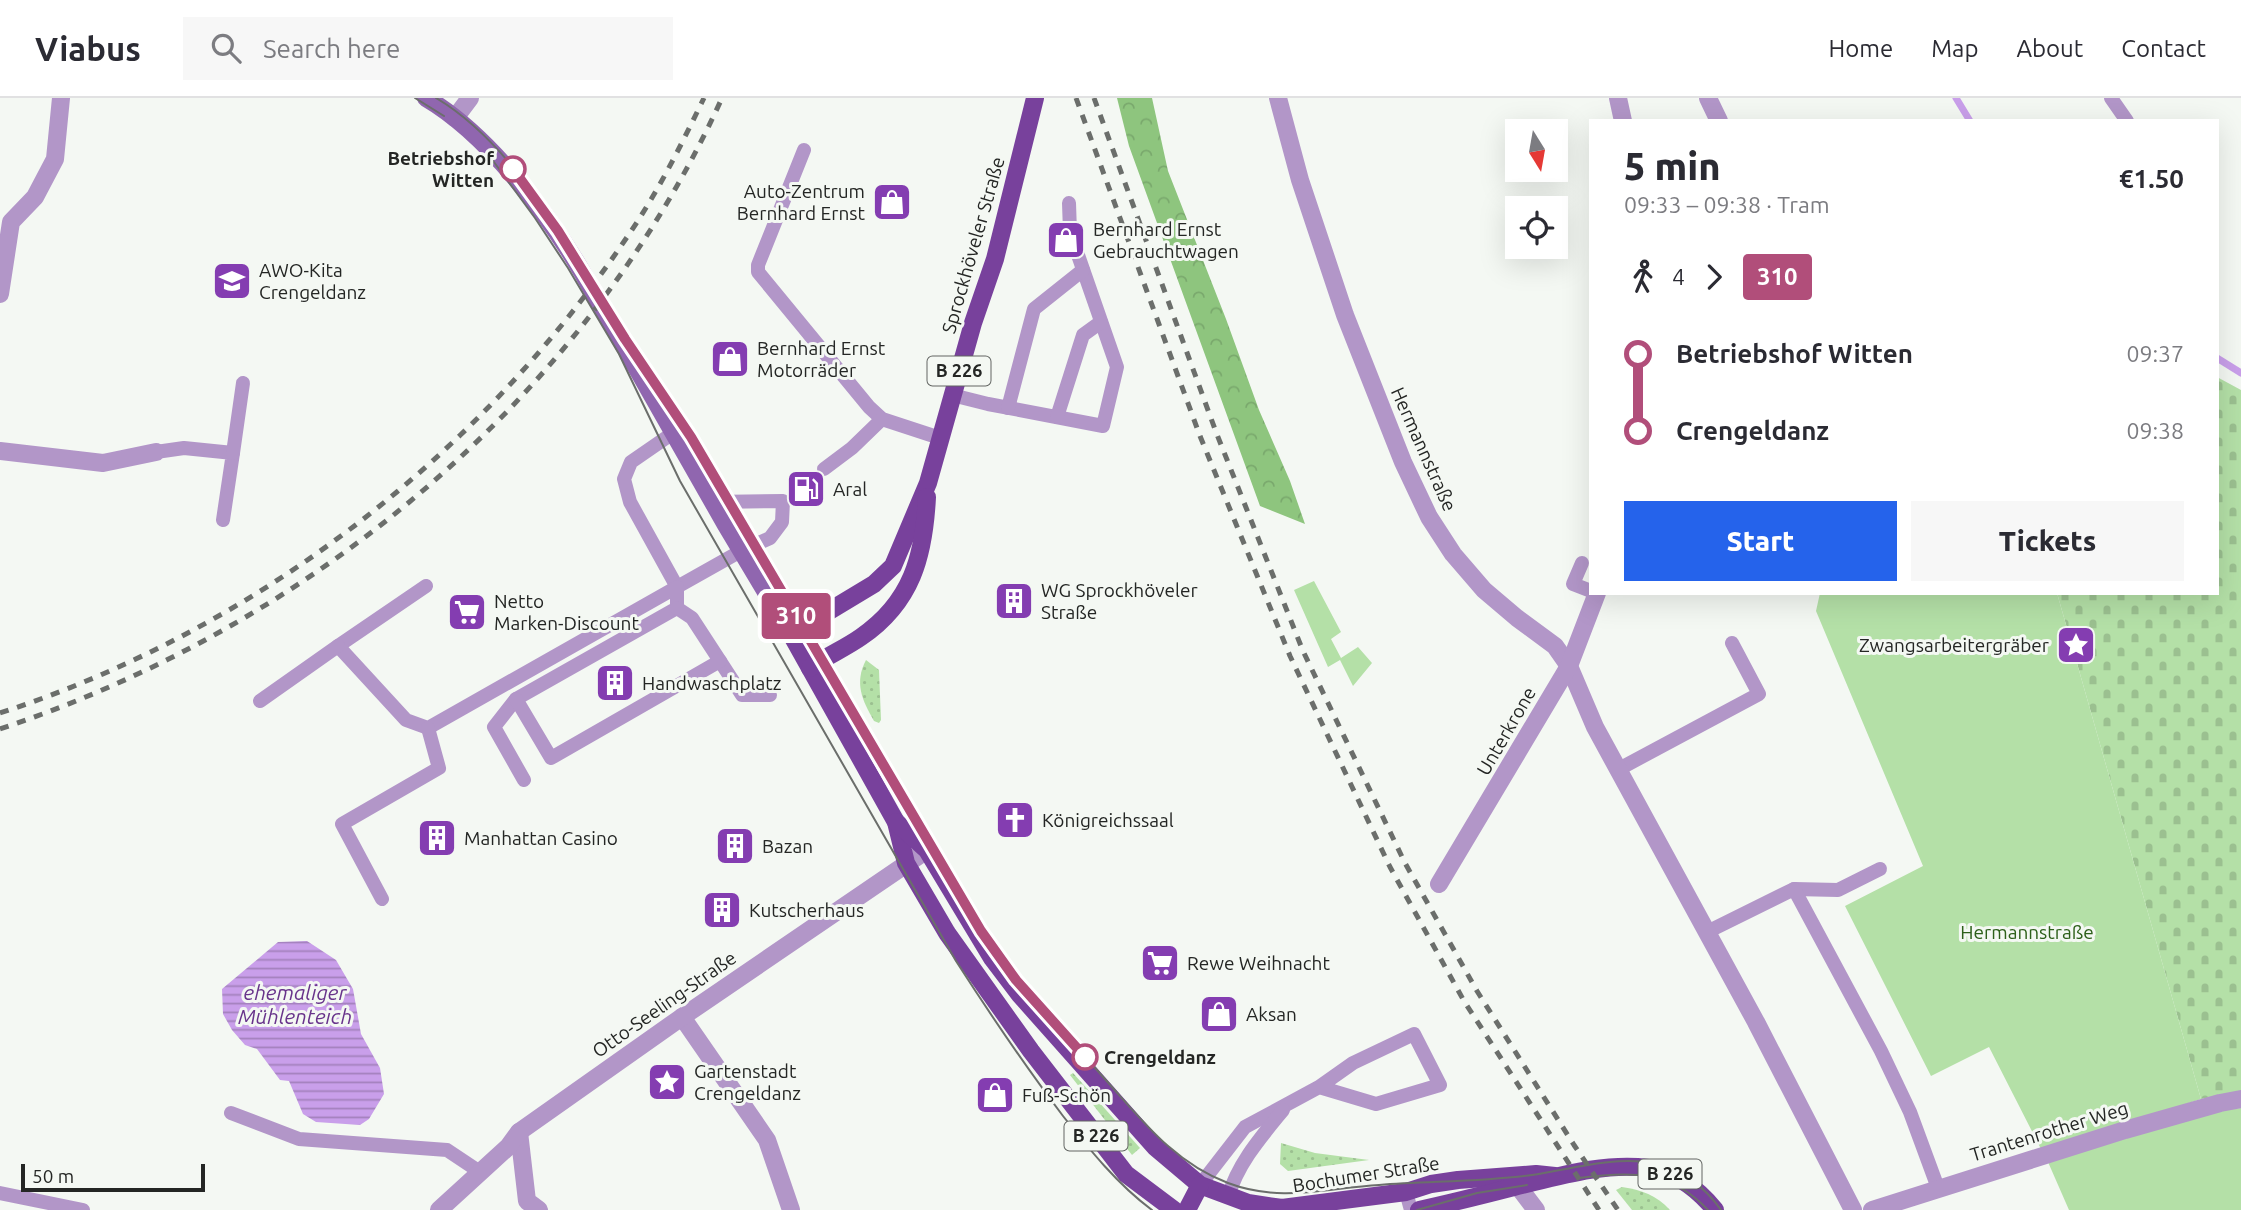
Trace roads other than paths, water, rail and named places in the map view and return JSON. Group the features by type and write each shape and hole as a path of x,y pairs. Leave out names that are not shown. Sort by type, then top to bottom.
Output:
{"main road":[{"path":"426,98 469,129 507,168 560,239 582,272 712,502 791,634"},
{"name":"Sprockhöveler Straße","path":"791,634 874,584 893,566 928,483 952,395 995,259 1035,98"},
{"name":"Sprockhöveler Straße","path":"810,668 861,637 896,606 907,589 919,560 923,540 928,483"},
{"name":"B 226","path":"791,634 896,822 906,863 947,933 1081,1118 1126,1174 1174,1210"},
{"name":"B 226","path":"896,822 927,850 992,958 1020,995 1155,1147 1226,1203"},
{"name":"Bochumer Straße","path":"1419,1210 1536,1174 1555,1176 1613,1168 1649,1168 1670,1174 1688,1184 1715,1210"},
{"name":"Bochumer Straße","path":"1226,1203 1282,1208 1406,1192 1432,1184 1515,1182"},
{"path":"1187,1210 1200,1185"}],"street":[{"path":"0,294 11,222 35,197 55,159 61,98"},
{"path":"455,118 470,98"},
{"name":"Hermannstraße","path":"1278,98 1302,186 1345,315 1403,462 1429,517 1453,554 1484,590 1555,646 1569,666 1595,727 1707,932 1853,1210"},
{"path":"1618,98 1623,119"},
{"path":"1708,98 1718,119"},
{"path":"0,451 103,463 156,452"},
{"name":"Unterkrone","path":"1438,884 1569,666 1596,595"},
{"name":"Otto-Seeling-Straße","path":"439,1210 508,1147 519,1132 927,850"},
{"path":"682,1017 767,1140 791,1210"},
{"name":"Trantenrother Weg","path":"1872,1210 2137,1126 2220,1102 2241,1099"},
{"path":"519,1132 527,1201 539,1210"},
{"path":"1515,1182 1536,1210"}],"lane":[{"path":"2111,98 2126,119"},
{"path":"804,150 758,265 758,272 869,407 882,419 940,438"},
{"path":"952,395 1103,426 1116,367 1070,232 1069,203"},
{"path":"1008,408 1034,309 1083,270"},
{"path":"1057,417 1083,335 1101,322"},
{"path":"223,520 243,383"},
{"path":"824,469 852,448 882,419"},
{"path":"673,433 631,462 624,479 630,502 677,587 677,608"},
{"path":"156,452 184,448 233,453"},
{"path":"338,646 406,720 428,728 741,551 770,538 782,522 783,501 712,502"},
{"path":"1582,563 1571,589 1589,591"},
{"path":"260,701 426,586"},
{"path":"677,608 692,618 742,695 770,695"},
{"path":"524,780 494,727 516,699 677,608"},
{"path":"1619,769 1759,694 1732,643"},
{"path":"516,699 551,758 720,662"},
{"path":"382,899 342,824 439,768 428,728"},
{"path":"1707,932 1794,889 1838,890 1880,869"},
{"path":"1794,889 1904,1100 1938,1188"},
{"path":"1001,1010 1020,995"},
{"path":"1200,1185 1245,1128 1319,1087 1353,1063 1414,1034 1440,1085 1376,1104 1319,1087"},
{"path":"1226,1203 1238,1170 1258,1140 1290,1102"},
{"path":"231,1113 299,1139 447,1150 480,1172"},
{"path":"1406,1192 1411,1210"},
{"path":"0,1193 83,1210"}],"water":[{"name":"ehemaliger Mühlenteich","path":"307,941 336,960 353,989 361,1034 380,1068 384,1094 369,1119 360,1125 316,1122 303,1114 289,1081 280,1080 257,1049 245,1045 223,1014 222,989 278,942"}],"waterway":[{"path":"1956,98 1969,119"},
{"path":"2219,359 2241,373"}],"tram line":[{"path":"415,98 444,116"},
{"path":"436,98 466,119 493,145 519,174 542,206 624,338 712,471 981,931 1016,980 1145,1124 1175,1152 1191,1164 1228,1183 1248,1189 1285,1193 1513,1177 1608,1162 1638,1161 1653,1163 1683,1174 1708,1194 1721,1210"},
{"path":"491,158 568,268 619,354 680,481 956,961 1063,1116 1116,1178 1152,1210"},
{"name":"310","path":"513,169 558,231 712,471 981,931 1016,980 1085,1057"},
{"path":"1579,1178 1615,1174 1649,1176 1679,1187 1708,1210"},
{"path":"1417,1210 1477,1193 1527,1185"}],"railway":[{"path":"0,713 96,677 189,632 278,580 362,520 440,454 513,381 579,303 639,219 704,98"},
{"path":"0,729 115,684 225,629 329,563 427,487 516,403 595,309 664,207 722,98"},
{"path":"1076,98 1200,436 1290,656 1390,867 1464,1001 1599,1210"},
{"path":"1094,98 1216,432 1303,651 1405,863 1477,991 1618,1210"}],"place":[{"name":"Betriebshof Witten","path":"513,169"},
{"name":"Auto-Zentrum Bernhard Ernst","path":"892,202"},
{"name":"Bernhard Ernst Gebrauchtwagen","path":"1066,240"},
{"name":"AWO-Kita Crengeldanz","path":"232,281"},
{"name":"Bernhard Ernst Motorräder","path":"730,359"},
{"name":"Aral","path":"806,489"},
{"name":"WG Sprockhöveler Straße","path":"1014,601"},
{"name":"Netto Marken-Discount","path":"467,612"},
{"name":"Zwangsarbeitergräber","path":"2076,645"},
{"name":"Handwaschplatz","path":"615,683"},
{"name":"Königreichssaal","path":"1015,820"},
{"name":"Manhattan Casino","path":"437,838"},
{"name":"Bazan","path":"735,846"},
{"name":"Kutscherhaus","path":"722,910"},
{"name":"Rewe Weihnacht","path":"1160,963"},
{"name":"Aksan","path":"1219,1014"},
{"name":"Crengeldanz","path":"1085,1057"},
{"name":"Gartenstadt Crengeldanz","path":"667,1082"},
{"name":"Fuß-Schön","path":"995,1095"}]}
